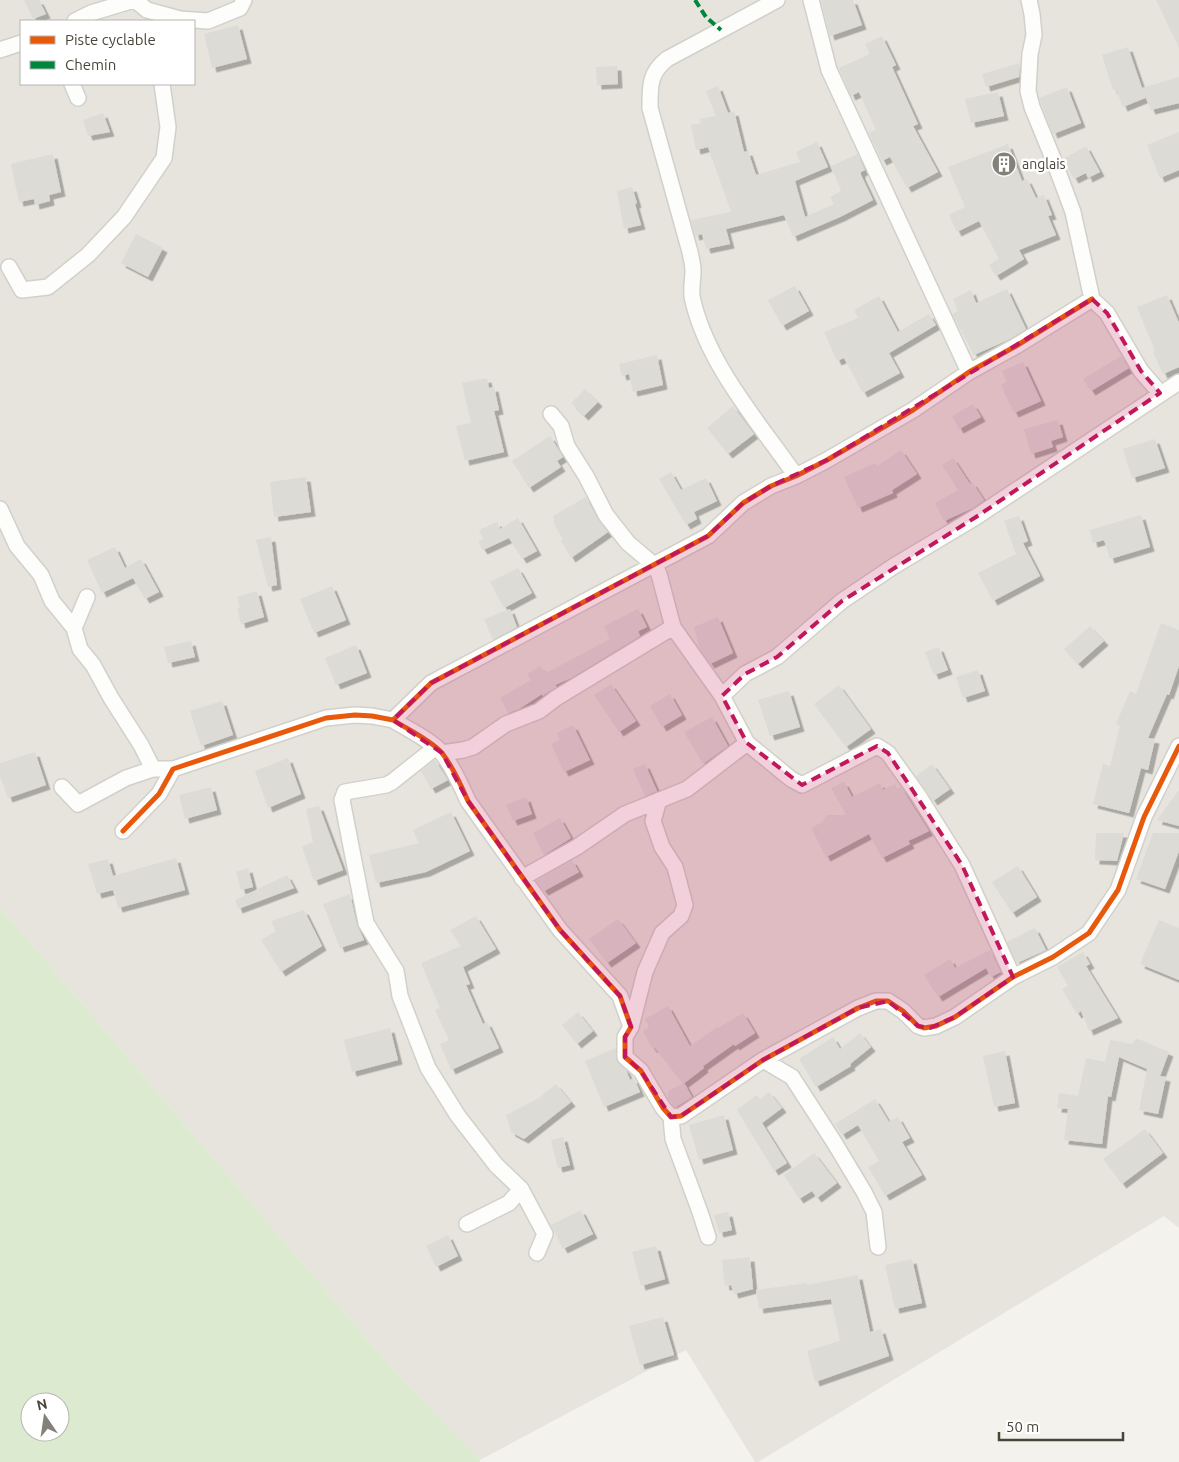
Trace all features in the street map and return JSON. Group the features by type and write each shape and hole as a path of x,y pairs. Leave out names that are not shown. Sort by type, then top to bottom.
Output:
{"street":[{"path":"195,21 208,21 240,8 244,0"},
{"path":"777,0 667,59 658,66 650,85 650,108 690,252 693,269 692,300 712,353 736,392 796,476"},
{"path":"811,0 830,70 969,372"},
{"path":"1029,0 1034,35 1030,54 1028,90 1032,107 1073,212 1092,299 1107,313 1141,371 1160,393"},
{"path":"77,20 91,13 140,8 180,20"},
{"path":"0,50 20,43"},
{"path":"8,267 22,290 48,287 88,255 124,217 164,158 168,127 162,85"},
{"path":"393,720 431,683 708,536 744,503 764,490 827,460 913,410 969,372 1016,346 1092,299"},
{"path":"722,696 745,674 776,658 842,601 894,566 976,517 1179,382"},
{"path":"551,414 561,426 567,446 586,476 606,515 628,544 654,565 659,574 674,627 722,696 747,743 791,779 802,785 877,746 888,753 918,795 962,865 1013,977"},
{"path":"0,509 17,546 41,575 52,601 74,628 80,649 93,665 153,768"},
{"path":"74,628 87,597"},
{"path":"537,1253 545,1234 521,1189 496,1165 458,1116 428,1068 400,996 396,971 366,923 342,800 345,792 386,785 392,782 407,769 439,750 463,750 473,747 506,724 539,711 556,698 674,627"},
{"path":"62,787 78,804 126,778 153,768 173,769 326,718 355,715 393,720 439,750 460,782 468,801 560,930 620,996 631,1027"},
{"path":"522,878 577,847 625,814 687,789 747,743"},
{"path":"671,1117 681,1116 763,1060 858,1008 876,1001 888,1001 896,1005 918,1026 924,1028 936,1026 955,1017 1013,977 1053,958 1089,934 1118,890 1144,816 1179,746"},
{"path":"123,831 160,794 173,769"},
{"path":"659,800 653,821 662,847 675,866 685,905 681,916 662,933 645,972 631,1027 624,1037 625,1057 641,1071 663,1108 671,1117 674,1139 708,1238"},
{"path":"763,1060 792,1077 864,1192 874,1212 878,1247"},
{"path":"467,1224 509,1203 521,1189"}],"highlighted area":[{"path":"1092,299 1107,313 1141,371 1160,393 976,517 842,601 777,657 745,674 722,696 747,743 802,785 877,746 888,753 962,865 1013,977 955,1017 930,1028 918,1026 888,1001 858,1008 763,1060 681,1116 671,1117 641,1071 625,1057 625,1037 631,1027 620,996 560,930 468,801 442,753 393,720 431,683 708,536 743,503 771,486 827,460"}],"shaded area":[{"path":"0,0 1179,0 1179,1228 1164,1216 758,1462 755,1462 686,1350 480,1460 388,1364 0,907"}],"green space":[{"path":"0,907 388,1364 480,1462 0,1462"}],"building":[{"path":"24,0 39,0 46,14 33,19"},
{"path":"853,0 862,25 830,36 821,1"},
{"path":"1156,0 1179,0 1179,48"},
{"path":"238,25 247,59 212,68 204,34"},
{"path":"882,36 896,65 892,67 918,124 913,126 938,172 907,188 890,157 882,161 869,133 876,130 859,92 851,96 839,68 870,54 865,44"},
{"path":"1128,47 1142,88 1179,77 1179,103 1151,110 1145,96 1145,98 1123,107 1116,89 1113,90 1102,55"},
{"path":"1020,63 1019,77 986,87 982,74"},
{"path":"617,66 618,84 597,85 596,67"},
{"path":"718,86 728,113 734,111 744,152 748,151 756,175 800,162 796,152 817,142 828,167 795,181 805,217 834,204 830,197 841,191 831,166 858,154 865,170 861,172 861,175 873,200 840,217 793,237 784,215 726,229 730,244 706,249 702,234 695,236 691,220 731,212 708,147 696,150 691,125 701,123 700,119 716,116 706,91"},
{"path":"1067,87 1081,123 1053,134 1039,98"},
{"path":"998,92 1004,116 971,123 965,99"},
{"path":"103,113 110,132 88,136 83,120"},
{"path":"1179,132 1179,170 1160,178 1147,145"},
{"path":"1008,144 1022,181 1027,179 1036,198 1044,195 1052,215 1048,216 1056,235 1019,250 1024,259 996,276 989,265 999,259 979,221 957,232 949,215 965,207 948,167"},
{"path":"1086,146 1100,172 1088,178 1086,173 1074,179 1063,159"},
{"path":"53,154 61,192 49,195 50,201 35,205 34,199 19,202 11,164"},
{"path":"632,187 641,225 624,229 617,191"},
{"path":"136,234 163,248 148,277 121,263"},
{"path":"795,286 809,311 782,326 768,300"},
{"path":"1007,289 1026,329 1010,339 974,355 952,314 958,311 953,299 971,290 976,303"},
{"path":"1167,295 1179,323 1179,367 1163,374 1137,307"},
{"path":"879,296 898,332 929,314 936,325 889,353 900,373 863,393 844,358 837,361 824,332 858,318 854,310"},
{"path":"657,355 663,385 633,392 629,374 622,376 619,364"},
{"path":"1121,356 1129,368 1091,391 1083,379"},
{"path":"1023,362 1041,401 1014,413 1001,385 1007,382 1002,371"},
{"path":"487,378 489,388 494,387 499,410 494,411 504,452 465,461 456,426 471,423 462,383"},
{"path":"585,389 598,402 584,416 571,403"},
{"path":"973,404 981,417 959,429 952,416"},
{"path":"733,406 754,434 728,454 707,428"},
{"path":"1058,420 1063,437 1051,441 1053,447 1031,454 1024,429"},
{"path":"550,436 563,457 557,461 561,467 529,488 512,461"},
{"path":"1155,439 1165,468 1132,478 1123,449"},
{"path":"901,450 917,474 892,490 893,493 858,508 844,477 875,463 877,466"},
{"path":"953,458 970,484 972,482 984,500 973,508 944,521 935,503 958,490 942,465"},
{"path":"671,472 681,490 706,478 717,501 694,512 697,519 686,525 659,479"},
{"path":"306,477 311,512 274,517 270,482"},
{"path":"586,497 598,519 608,532 571,558 561,541 563,539 555,526 553,516"},
{"path":"1141,515 1150,547 1110,559 1104,540 1093,543 1090,530"},
{"path":"1019,516 1028,541 1023,543 1040,576 993,601 978,573 1016,554 1004,521"},
{"path":"518,518 537,551 522,559 509,538 483,550 478,542 483,539 479,530 497,522 500,529"},
{"path":"271,537 277,585 268,587 256,540"},
{"path":"115,547 125,568 141,559 159,592 145,599 133,578 102,593 87,560"},
{"path":"518,568 532,593 504,608 490,582"},
{"path":"332,586 346,620 314,633 300,599"},
{"path":"257,591 264,617 241,624 237,609 240,608 237,597"},
{"path":"510,609 517,627 493,640 484,619"},
{"path":"638,609 647,627 638,631 640,636 571,678 555,685 557,687 543,696 542,694 519,709 508,713 500,698 531,680 527,674 540,666 546,673 610,639 604,626"},
{"path":"718,617 733,653 710,664 700,649 694,627"},
{"path":"1161,623 1179,630 1179,666 1169,695 1167,694 1148,738 1155,739 1148,770 1141,768 1129,813 1093,804 1103,764 1110,766 1120,726 1116,724 1130,691 1136,694"},
{"path":"1090,626 1104,641 1078,664 1064,649"},
{"path":"191,641 195,657 168,663 164,647"},
{"path":"356,645 367,673 336,685 325,658"},
{"path":"939,647 948,670 934,675 925,652"},
{"path":"978,670 985,691 963,698 956,677"},
{"path":"611,684 636,721 619,732 594,695"},
{"path":"839,685 871,729 846,747 814,704"},
{"path":"789,691 800,727 770,736 758,700"},
{"path":"670,694 682,715 662,727 650,706"},
{"path":"222,701 233,735 201,746 190,711"},
{"path":"712,717 728,746 703,764 684,732"},
{"path":"573,725 590,760 564,772 551,744 560,740 557,733"},
{"path":"35,752 46,785 8,798 0,776 0,763"},
{"path":"288,758 301,794 268,808 255,771"},
{"path":"435,760 448,780 431,789 421,771"},
{"path":"645,764 657,791 645,796 633,769"},
{"path":"932,764 950,789 933,801 916,776"},
{"path":"844,782 852,797 880,783 883,790 895,784 897,789 901,787 929,831 908,841 910,844 882,858 869,834 826,857 811,828 822,822 827,815 846,815 831,788"},
{"path":"211,787 217,810 185,819 179,795"},
{"path":"1179,790 1179,826 1157,820"},
{"path":"526,797 532,814 513,821 506,805"},
{"path":"319,806 343,870 314,881 302,847 313,842 306,809"},
{"path":"451,812 470,851 426,872 376,883 369,855 419,843 413,830"},
{"path":"560,818 571,838 544,855 533,833"},
{"path":"1096,833 1124,833 1117,861 1095,860"},
{"path":"1153,833 1179,833 1179,851 1165,889 1136,879"},
{"path":"176,858 185,890 118,908 113,890 97,894 88,864 108,859 113,876"},
{"path":"572,860 579,872 544,891 536,881"},
{"path":"1018,866 1037,897 1012,913 992,882"},
{"path":"248,868 253,887 241,890 236,872"},
{"path":"287,875 294,888 238,909 235,900"},
{"path":"350,894 357,925 364,940 340,948 323,904"},
{"path":"304,910 322,946 281,972 261,940 276,931 271,921"},
{"path":"476,916 496,949 463,967 470,984 466,985 483,1024 487,1022 499,1048 451,1070 440,1044 449,1040 435,1010 440,1008 421,963 461,946 450,930"},
{"path":"618,919 636,943 607,963 589,939"},
{"path":"1159,920 1179,928 1179,980 1140,964"},
{"path":"1035,928 1046,950 1017,963 1007,942"},
{"path":"990,950 1001,972 991,977 986,968 938,997 924,975 950,959 955,968"},
{"path":"1083,952 1090,964 1086,966 1118,1018 1089,1031 1081,1011 1077,1014 1062,989 1068,986 1057,967"},
{"path":"668,1006 690,1046 717,1027 743,1013 755,1033 735,1046 734,1044 703,1066 704,1068 683,1084 655,1048 652,1048 643,1031 649,1027 645,1019"},
{"path":"578,1012 593,1031 577,1044 562,1025"},
{"path":"390,1028 398,1060 352,1072 344,1040"},
{"path":"860,1033 871,1047 850,1064 851,1066 816,1087 799,1059 833,1037 840,1049"},
{"path":"1136,1038 1169,1052 1160,1076 1166,1077 1158,1114 1139,1110 1147,1069 1119,1057 1111,1097 1108,1096 1102,1144 1064,1140 1068,1109 1057,1108 1059,1093 1078,1096 1086,1058 1105,1062 1110,1040 1133,1044"},
{"path":"616,1048 617,1061 626,1070 630,1080 634,1078 640,1092 604,1107 585,1061"},
{"path":"1005,1051 1015,1103 994,1107 983,1056"},
{"path":"684,1083 692,1097 676,1107 668,1099 668,1091"},
{"path":"556,1084 571,1102 524,1139 511,1132 506,1115 539,1098"},
{"path":"769,1092 782,1108 762,1123 787,1163 774,1171 737,1110 757,1095 760,1099"},
{"path":"875,1099 889,1122 898,1117 910,1138 902,1142 922,1175 885,1196 868,1167 879,1161 858,1125 842,1135 835,1124"},
{"path":"724,1115 733,1150 699,1160 689,1125"},
{"path":"1145,1129 1163,1153 1122,1184 1103,1159"},
{"path":"563,1137 570,1165 558,1168 551,1140"},
{"path":"814,1153 837,1183 817,1198 812,1191 799,1199 784,1175"},
{"path":"581,1210 593,1234 563,1249 551,1225"},
{"path":"728,1212 732,1230 719,1233 714,1215"},
{"path":"448,1235 458,1256 436,1267 426,1246"},
{"path":"656,1246 665,1279 641,1286 632,1252"},
{"path":"750,1257 753,1289 734,1294 731,1285 725,1286 722,1260"},
{"path":"912,1259 922,1303 895,1309 885,1265"},
{"path":"858,1275 870,1332 881,1329 889,1356 815,1382 807,1351 840,1341 831,1299 759,1309 756,1290 807,1283 807,1285"},
{"path":"663,1317 674,1355 640,1365 629,1326"}],"marked path":[{"path":"695,0 706,17 721,30"}],"cycle path":[{"path":"123,831 159,794 173,769 326,718 355,715 393,720 431,683 708,536 743,503 771,486 827,460 913,410 969,372 1016,346 1092,299"},
{"path":"393,720 425,739 442,753 460,782 468,801 560,930 620,996 631,1027 625,1037 625,1057 641,1071 663,1108 671,1117 681,1116 763,1060 858,1008 876,1001 888,1001 903,1011 918,1026 924,1028 936,1026 955,1017 1013,977 1053,957 1089,933 1118,890 1144,817 1179,746"}],"place":[{"name":"anglais","path":"1004,164"}]}
